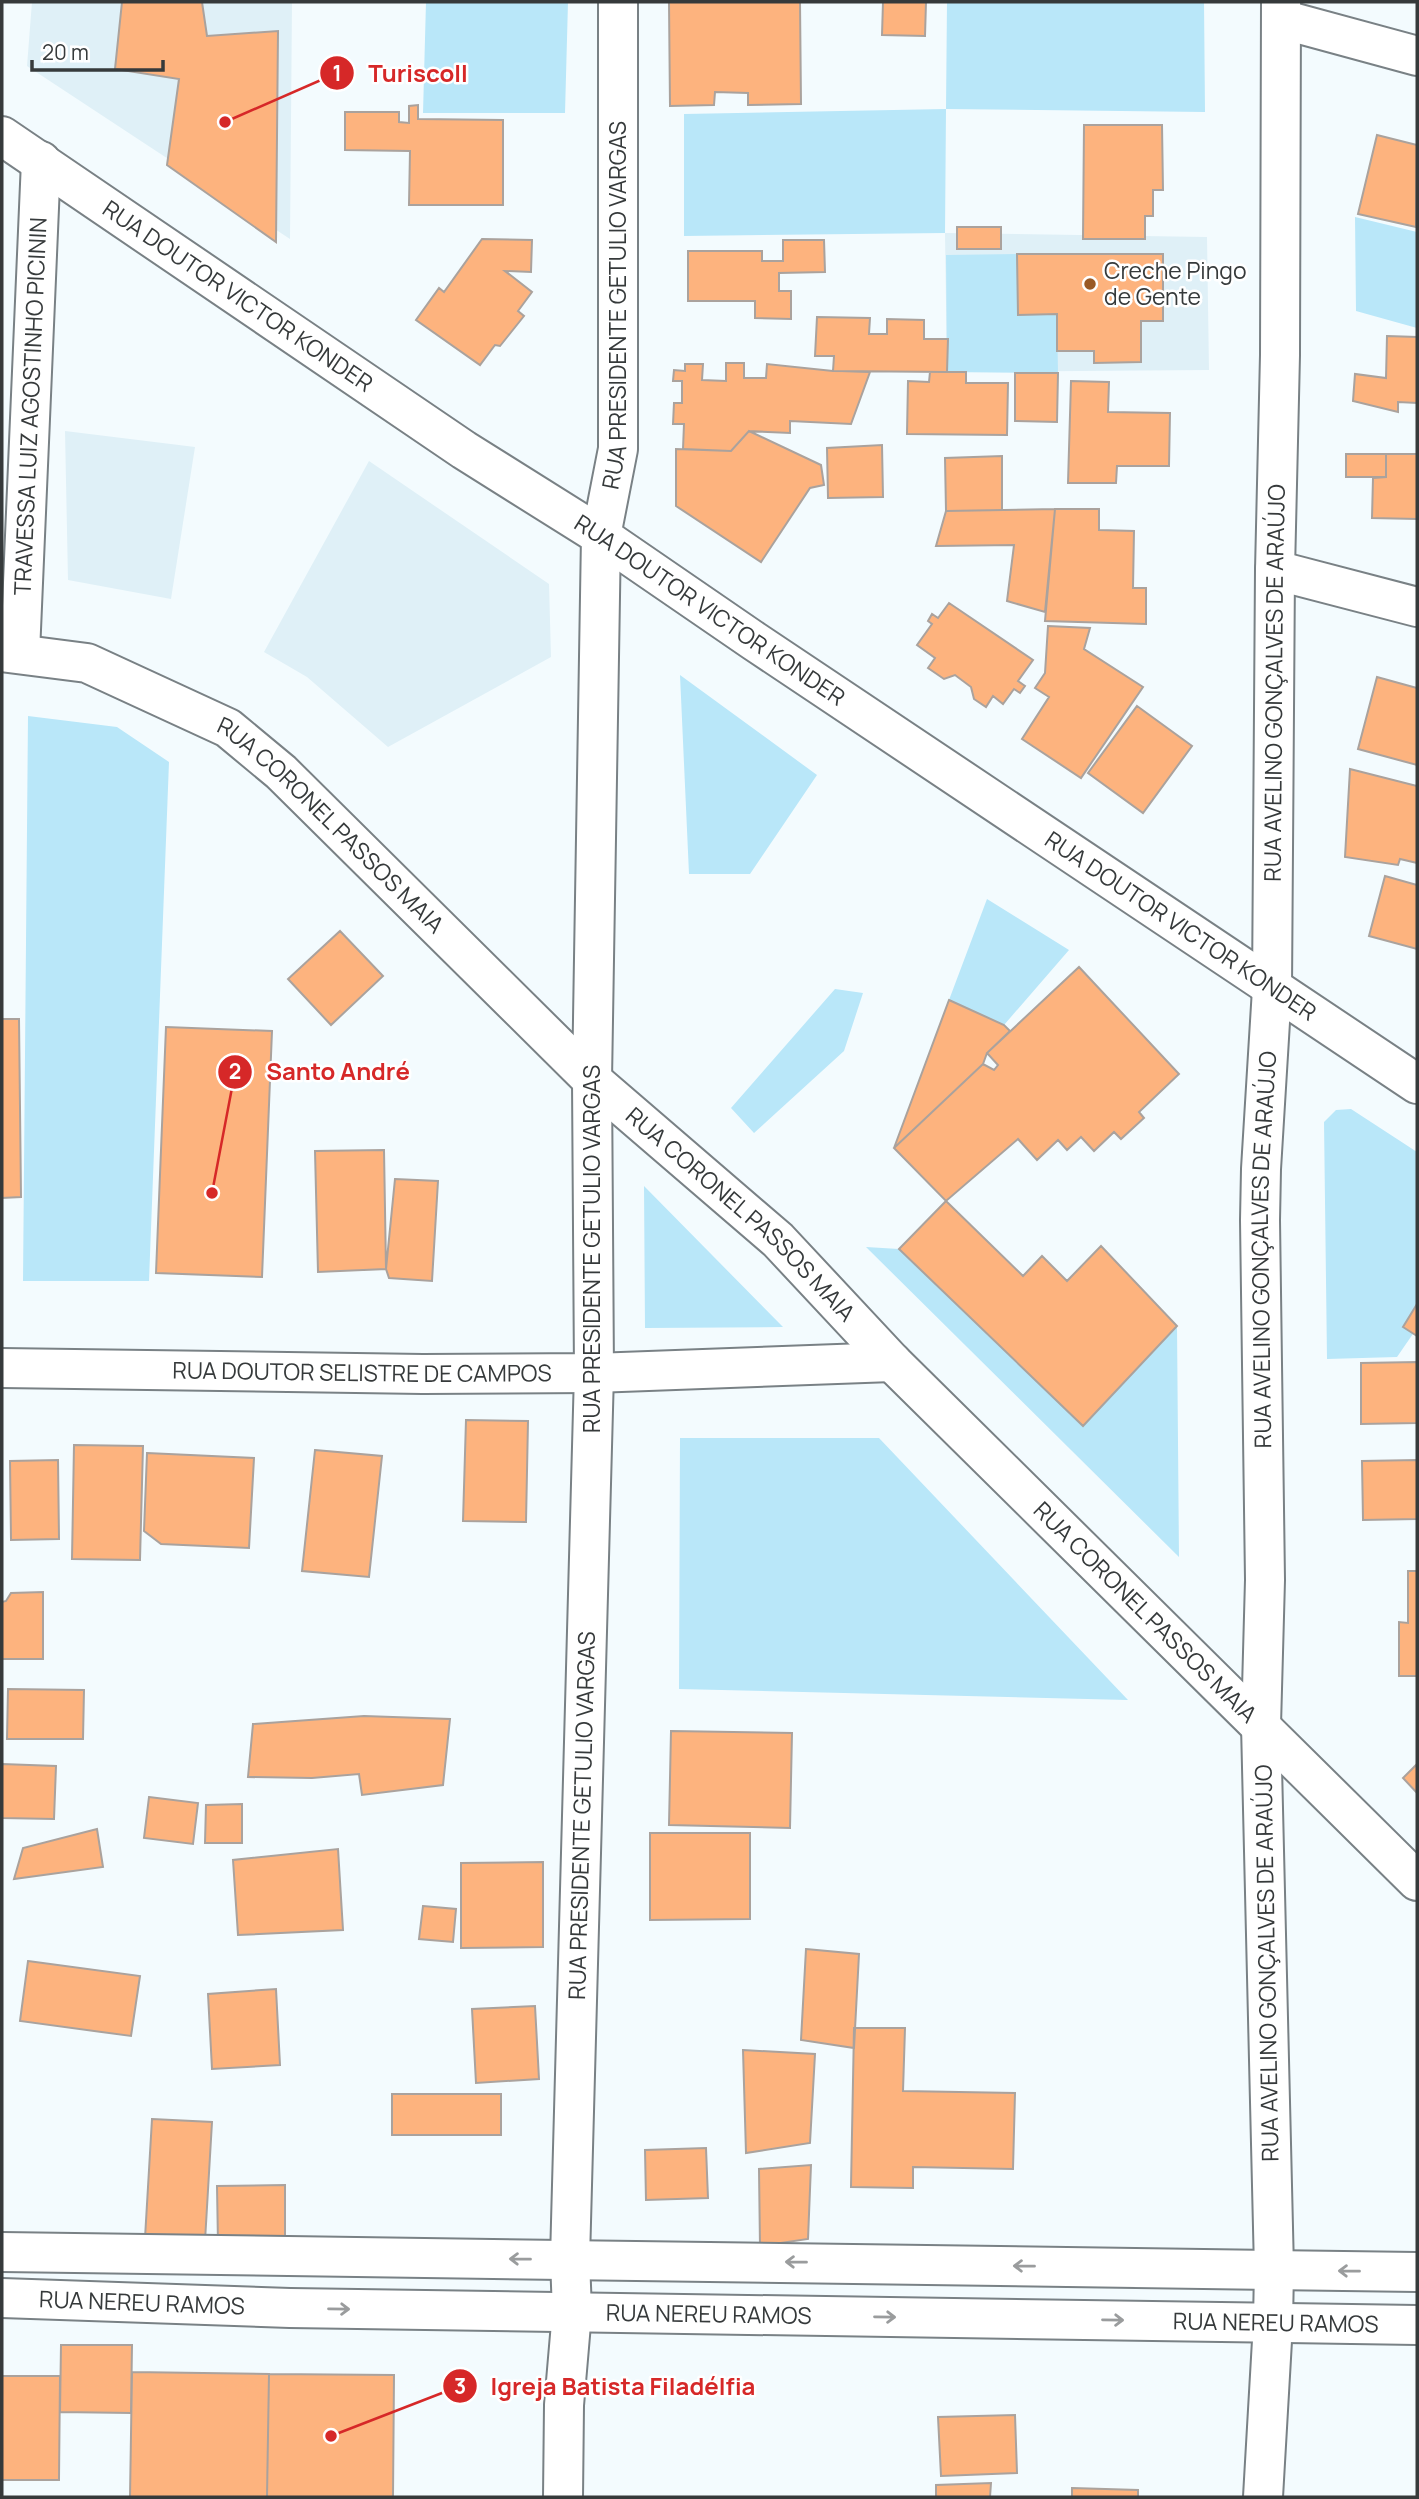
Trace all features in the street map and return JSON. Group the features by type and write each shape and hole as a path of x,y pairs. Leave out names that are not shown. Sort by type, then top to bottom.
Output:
{"street":[{"name":"RUA PRESIDENTE GETULIO VARGAS","path":"563,2497 564,2405 572,2312 570,2259 594,1373 592,1080 601,536 618,449 618,2"},
{"path":"1281,10 1417,55"},
{"name":"RUA AVELINO GONÇALVES DE ARAÚJO","path":"1263,2497 1274,2269 1261,1725 1265,1580 1260,1220 1272,989 1281,10"},
{"name":"RUA DOUTOR VICTOR KONDER","path":"2,136 464,450 601,536 1417,1084"},
{"name":"TRAVESSA LUIZ AGOSTINHO PICININ","path":"11,652 41,162"},
{"path":"1275,570 1417,607"},
{"name":"RUA CORONEL PASSOS MAIA","path":"11,652 87,663 228,728 281,772 592,1080 778,1240 892,1362 1417,1881"},
{"name":"RUA DOUTOR SELISTRE DE CAMPOS","path":"2,1368 423,1374 594,1373 892,1362"},
{"name":"RUA NEREU RAMOS","path":"2,2252 1417,2272"},
{"path":"290,2308 293,2256"},
{"path":"843,2316 849,2263"},
{"path":"1060,2320 1064,2266"},
{"name":"RUA NEREU RAMOS","path":"2,2298 290,2308 1417,2325"}],"shaded area":[{"path":"32,2 292,2 290,239 27,66"},
{"path":"426,2 568,2 565,113 423,113"},
{"path":"947,2 1204,2 1205,112 946,109"},
{"path":"946,109 945,233 684,236 684,114"},
{"path":"1355,217 1417,232 1417,328 1356,311"},
{"path":"945,233 1207,237 1209,370 947,372"},
{"path":"1017,254 1057,314 1058,373 947,372 946,255"},
{"path":"65,431 195,447 171,599 68,580"},
{"path":"369,461 549,584 551,657 388,747 307,677 264,652"},
{"path":"680,675 817,775 750,874 689,874"},
{"path":"28,716 117,727 169,762 149,1281 23,1281"},
{"path":"987,899 1069,950 1004,1025 949,1000"},
{"path":"835,989 863,993 844,1051 754,1133 731,1108"},
{"path":"1351,1109 1417,1152 1417,1328 1397,1357 1327,1359 1324,1122 1336,1110"},
{"path":"644,1186 783,1327 645,1328"},
{"path":"866,1247 899,1249 1083,1426 1177,1326 1179,1557"},
{"path":"680,1438 879,1438 1128,1700 679,1689"}],"building":[{"path":"122,2 202,2 207,36 278,31 276,242 167,165 179,79 115,69"},
{"path":"669,2 800,2 801,104 748,105 748,93 715,92 714,105 670,106"},
{"path":"883,2 926,2 925,36 882,35"},
{"path":"418,105 418,119 503,120 503,205 409,205 410,151 345,150 345,112 399,112 399,122 409,123 409,106"},
{"path":"1084,125 1162,125 1163,190 1153,190 1153,216 1145,216 1145,239 1083,239"},
{"path":"1377,135 1417,145 1416,227 1358,214"},
{"path":"957,227 1001,227 1001,249 957,249"},
{"path":"482,239 532,240 531,272 505,271 532,292 518,311 524,316 500,346 495,345 480,365 416,320 439,288 444,292"},
{"path":"783,240 824,240 825,272 779,273 779,291 791,291 791,319 755,318 755,301 688,301 688,251 762,251 762,261 783,261"},
{"name":"Creche Pingo de Gente","path":"1017,254 1163,254 1163,321 1141,321 1141,362 1094,363 1094,351 1057,351 1057,314 1018,315"},
{"path":"817,317 870,318 869,334 887,334 887,319 924,320 924,339 948,339 947,372 833,371 834,356 815,356"},
{"path":"1387,336 1417,337 1417,403 1398,402 1398,412 1353,401 1355,374 1386,378"},
{"path":"726,363 744,363 744,378 766,378 767,364 870,372 851,424 790,421 790,433 749,431 731,451 683,449 684,424 673,424 674,403 682,403 682,381 673,381 674,370 685,371 685,364 703,364 702,380 726,381"},
{"path":"930,372 966,372 966,383 1008,383 1007,435 907,434 908,381 929,382"},
{"path":"1015,373 1058,373 1057,422 1015,421"},
{"path":"1071,381 1109,382 1108,412 1170,413 1169,466 1117,466 1116,483 1068,483"},
{"path":"749,431 821,465 824,485 810,488 761,562 676,506 676,449 731,451"},
{"path":"882,445 883,497 828,498 827,448"},
{"path":"1346,454 1386,454 1386,477 1346,477"},
{"path":"1386,454 1417,454 1417,519 1372,518 1373,478 1386,477"},
{"path":"1002,456 1002,510 946,511 945,458"},
{"path":"1055,509 1099,509 1099,530 1134,531 1133,588 1146,588 1146,624 1045,621"},
{"path":"1055,509 1045,612 1007,601 1014,545 936,546 946,511"},
{"path":"949,603 1033,660 1018,681 1025,686 1020,693 1014,689 1003,704 993,696 986,707 974,699 971,687 955,675 944,679 928,668 935,658 917,645 932,624 928,621 932,614 938,618"},
{"path":"1048,626 1090,628 1084,649 1143,687 1081,778 1022,739 1049,697 1035,688 1045,673"},
{"path":"1377,677 1417,688 1417,765 1358,749"},
{"path":"1137,706 1192,746 1143,813 1088,773"},
{"path":"1350,769 1417,786 1417,863 1400,859 1398,865 1345,857"},
{"path":"1385,876 1417,885 1417,949 1369,936"},
{"path":"340,931 383,976 331,1025 288,979"},
{"path":"1079,967 1179,1074 1139,1112 1144,1118 1121,1139 1114,1132 1094,1151 1081,1137 1067,1150 1058,1140 1037,1160 1018,1139 946,1201 894,1148 983,1064 994,1070 998,1065 987,1053"},
{"path":"949,1000 1004,1025 1010,1031 987,1053 983,1064 894,1148"},
{"path":"2,1019 19,1019 21,1197 2,1198"},
{"path":"166,1027 272,1031 262,1277 156,1273"},
{"path":"384,1150 386,1269 318,1272 315,1151"},
{"path":"395,1179 438,1181 432,1281 389,1278 386,1269"},
{"path":"946,1201 1023,1276 1042,1256 1067,1281 1101,1246 1177,1326 1083,1426 899,1249"},
{"path":"1417,1304 1417,1336 1403,1327"},
{"path":"1417,1362 1417,1423 1361,1424 1361,1363"},
{"path":"466,1420 528,1421 526,1522 463,1521"},
{"path":"74,1445 143,1446 140,1560 72,1559"},
{"path":"315,1450 382,1456 369,1577 302,1571"},
{"path":"147,1453 254,1458 249,1548 161,1544 144,1531"},
{"path":"58,1460 59,1539 11,1540 10,1461"},
{"path":"1417,1460 1417,1519 1363,1520 1362,1461"},
{"path":"1408,1571 1417,1571 1417,1676 1399,1676 1399,1622 1408,1623"},
{"path":"43,1592 43,1659 2,1659 2,1602 6,1601 11,1593"},
{"path":"8,1689 84,1690 83,1739 7,1739"},
{"path":"364,1716 450,1719 443,1785 362,1795 359,1774 312,1778 248,1777 253,1724"},
{"path":"671,1731 792,1733 790,1828 669,1825"},
{"path":"2,1764 56,1766 54,1819 2,1818"},
{"path":"1417,1764 1417,1793 1403,1778"},
{"path":"149,1797 198,1803 193,1844 144,1838"},
{"path":"242,1804 242,1843 205,1843 206,1805"},
{"path":"97,1829 103,1867 14,1879 23,1848"},
{"path":"650,1833 750,1833 750,1919 650,1920"},
{"path":"338,1849 343,1930 238,1935 233,1860"},
{"path":"543,1862 543,1947 461,1948 461,1863"},
{"path":"423,1906 456,1909 453,1942 419,1939"},
{"path":"806,1949 859,1954 854,2048 801,2040"},
{"path":"28,1961 140,1976 131,2036 20,2021"},
{"path":"276,1989 280,2065 212,2069 208,1994"},
{"path":"535,2006 539,2079 476,2083 472,2009"},
{"path":"854,2028 905,2028 903,2091 1015,2093 1013,2169 913,2167 913,2188 851,2187"},
{"path":"743,2050 815,2054 810,2143 746,2153"},
{"path":"392,2094 501,2094 501,2135 392,2135"},
{"path":"152,2119 212,2122 205,2241 145,2238"},
{"path":"706,2148 708,2198 646,2200 645,2150"},
{"path":"811,2165 808,2239 760,2246 759,2169"},
{"path":"285,2185 285,2243 218,2244 217,2186"},
{"path":"61,2345 132,2345 131,2413 60,2412"},
{"path":"132,2372 269,2374 267,2497 130,2497"},
{"path":"269,2374 394,2375 393,2497 267,2497"},
{"path":"2,2376 60,2376 59,2480 2,2480"},
{"path":"1015,2415 1017,2473 941,2476 938,2417"},
{"path":"991,2483 990,2497 936,2497 936,2485"},
{"path":"1072,2488 1138,2490 1138,2497 1072,2497"}],"place":[{"name":"Turiscoll","path":"225,122"},
{"name":"Creche Pingo de Gente","path":"1090,284"},
{"name":"Santo André","path":"212,1193"},
{"name":"Igreja Batista Filadélfia","path":"331,2436"}]}
